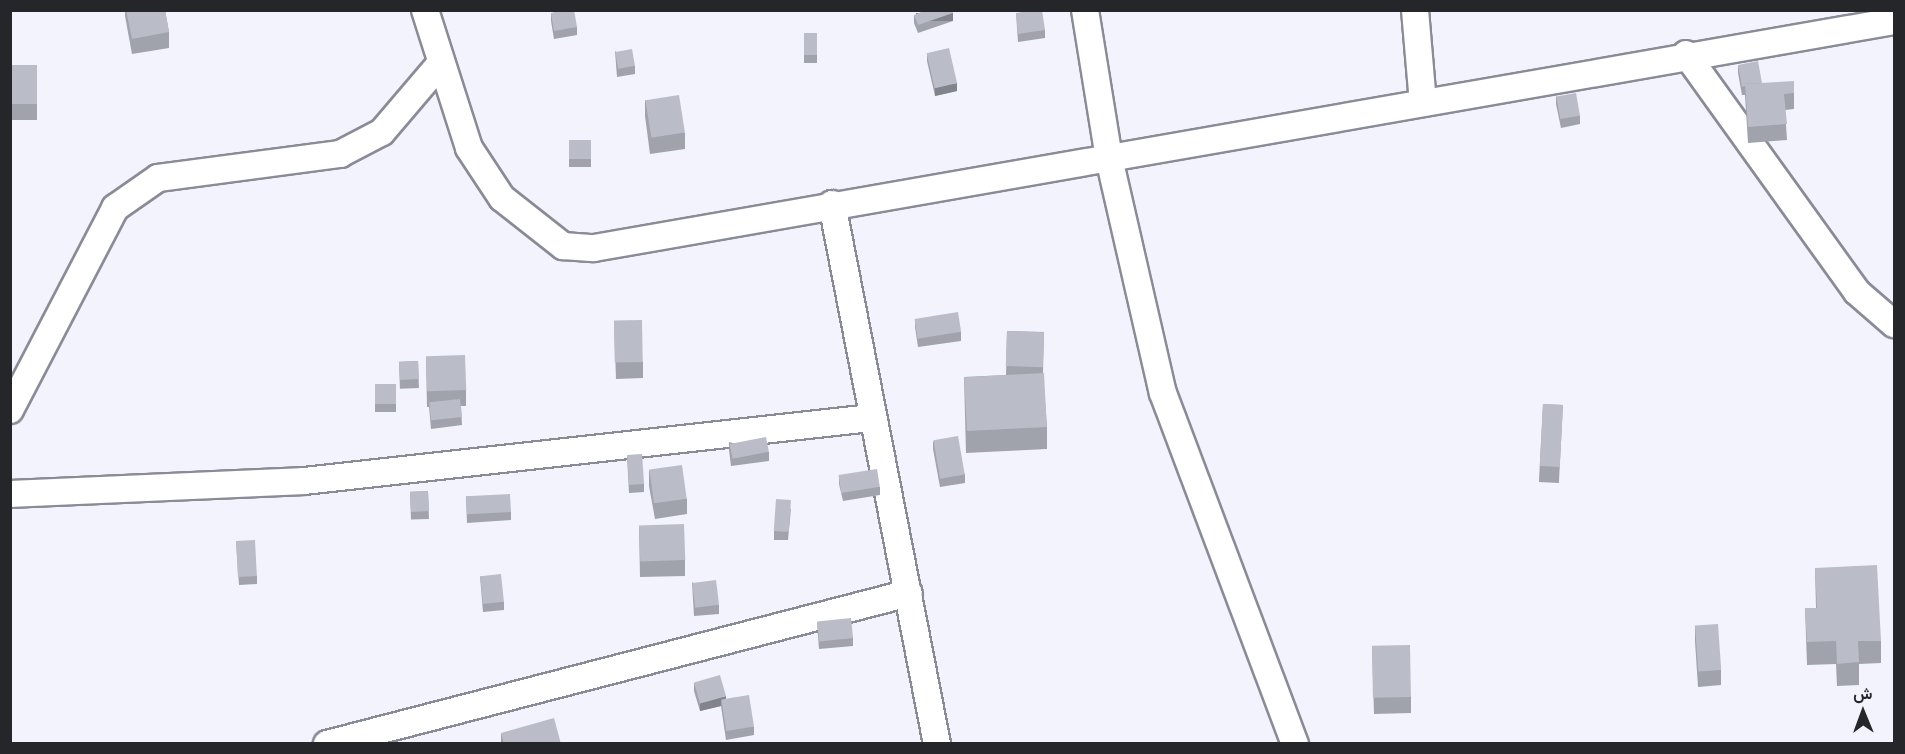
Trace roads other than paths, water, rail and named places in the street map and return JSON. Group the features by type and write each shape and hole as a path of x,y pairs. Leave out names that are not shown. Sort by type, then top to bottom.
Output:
{"street":[{"path":"425,10 439,65 469,148 502,198 563,246 594,248 832,204 1424,103 1686,54 1894,21"},
{"path":"1085,10 1109,158 1163,393 1295,744"},
{"path":"1415,10 1424,103"},
{"path":"1686,54 1857,292 1894,324"},
{"path":"10,410 115,208 158,178 340,154 382,132 439,65"},
{"path":"832,204 871,418 909,593 937,744"},
{"path":"10,494 304,481 871,418"},
{"path":"327,744 909,593"}]}
